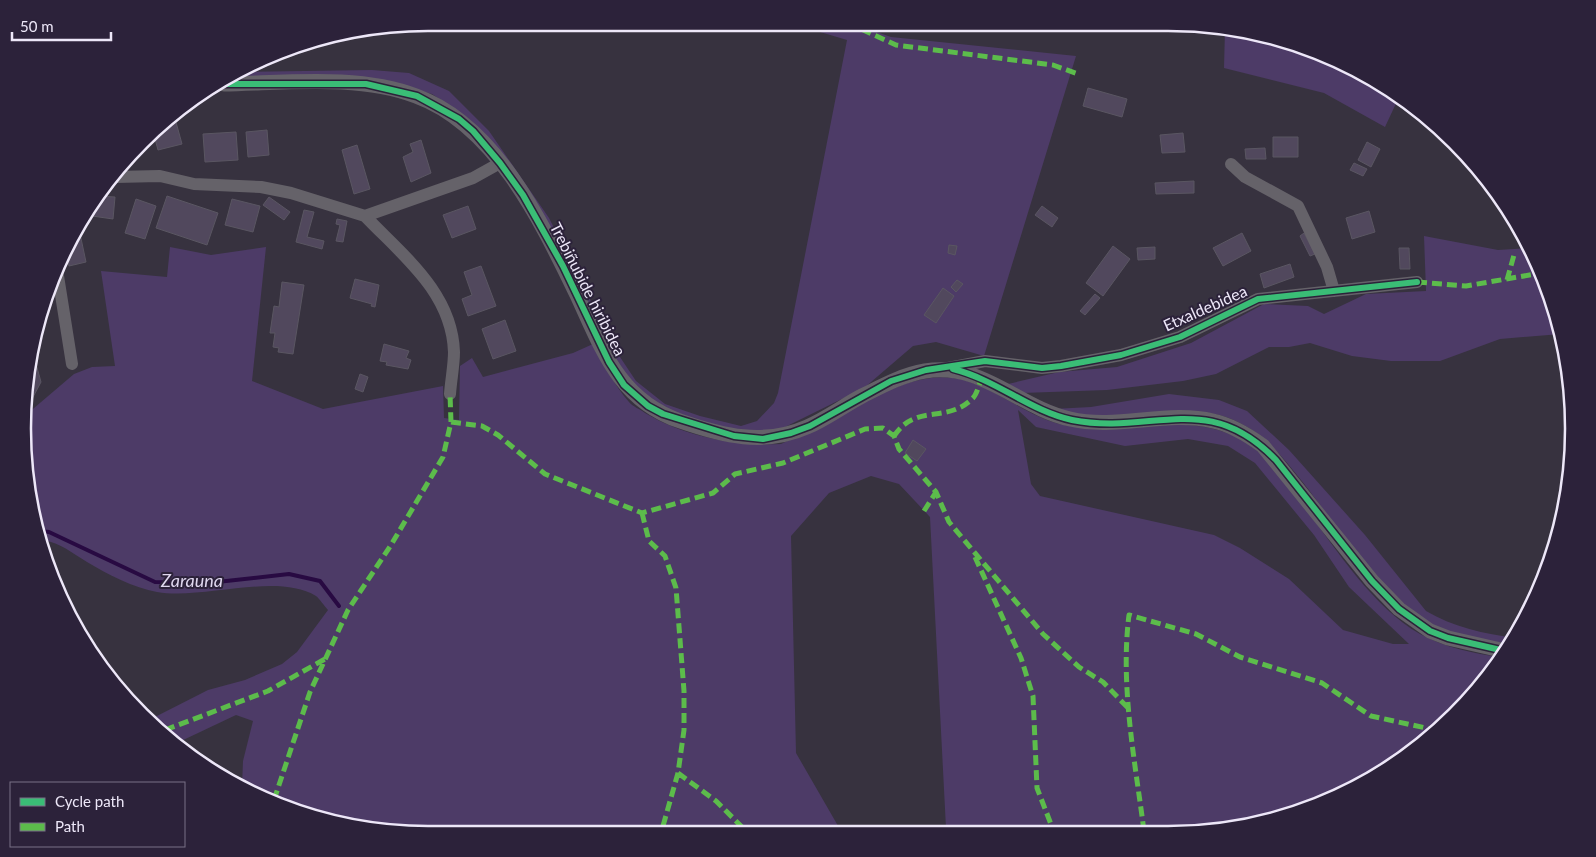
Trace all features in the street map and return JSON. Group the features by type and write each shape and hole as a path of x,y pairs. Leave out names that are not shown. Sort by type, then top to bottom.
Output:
{"street":[{"name":"Trebiñubide hiribidea","path":"230,84 366,84 417,96 458,119 473,131 500,163 543,228 609,362 624,384 635,396 663,414 734,436 762,439 779,437 810,426 891,381 926,370 948,368"},
{"path":"364,216 473,178 500,163"},
{"path":"1231,164 1245,177 1298,206 1327,266 1334,291"},
{"path":"122,177 160,176 194,184 261,187 364,216 436,292 450,332 454,351 450,394"},
{"path":"59,282 72,364"},
{"name":"Etxaldebidea","path":"948,368 985,361 1051,367 1121,355 1180,337 1258,299 1417,282"},
{"path":"948,368 982,378 1052,415 1072,420 1119,422 1197,418 1214,421 1247,435 1263,446 1276,460 1372,581 1399,609 1430,631 1448,638 1498,649"}],"shaded area":[{"path":"817,31 874,31 891,37 1076,56 984,356 936,342 913,346 864,388 781,429 757,434 719,428 660,407 634,386 616,363 498,153 468,118 432,94 386,81 241,78 253,72 372,70 409,73 449,91 489,131 549,218 616,351 636,381 665,404 700,416 741,426 757,421 774,403 778,393 847,40"},
{"path":"1225,36 1245,39 1295,52 1320,61 1366,84 1396,104 1385,127 1324,93 1224,68"},
{"path":"1424,236 1498,250 1522,249 1535,276 1553,335 1500,339 1440,361 1391,361 1352,356 1310,343 1289,347 1269,347 1216,374 1183,381 1107,390 1022,393 1008,384 1059,372 1117,367 1191,343 1264,304 1308,306 1324,314 1366,294 1426,291"},
{"path":"170,247 211,255 266,247 252,381 323,409 443,386 444,418 459,420 460,366 472,358 483,377 573,353 593,344 614,381 632,405 677,428 694,434 728,441 781,444 895,388 918,380 931,378 950,378 967,381 983,387 1047,420 1064,425 1089,428 1115,428 1189,425 1213,429 1236,437 1265,458 1287,483 1355,575 1386,608 1403,622 1429,639 1470,652 1493,656 1448,709 1409,744 1366,773 1320,796 1295,805 1245,818 1193,825 946,826 930,517 899,484 871,476 829,493 791,536 796,753 838,826 428,826 377,822 326,812 276,796 242,779 243,761 253,721 236,715 183,740 156,716 208,690 245,680 282,664 297,652 328,610 318,597 300,589 281,586 261,586 196,593 157,592 121,580 95,567 61,546 48,541 35,480 32,454 32,410 74,374 92,367 115,366 101,271 167,277","holes":["1018,410 1036,427 1125,446 1188,439 1228,446 1255,463 1314,535 1349,587 1409,644 1393,644 1343,630 1289,579 1240,548 1214,535 1040,496 1031,484"]},
{"path":"1169,394 1219,400 1247,411 1289,450 1365,535 1426,611 1436,617 1469,629 1506,636 1502,643 1460,636 1433,627 1415,616 1397,601 1363,563 1283,458 1268,442 1240,423 1223,416 1205,412 1168,412 1112,417 1089,416 1053,409 1091,407"}],"building":[{"path":"1088,88 1127,99 1122,117 1083,106"},
{"path":"176,122 182,144 158,150 156,141"},
{"path":"267,130 269,155 248,157 246,132"},
{"path":"236,132 238,160 205,162 203,134"},
{"path":"1183,133 1185,152 1162,153 1160,135"},
{"path":"1273,137 1298,137 1298,157 1273,157"},
{"path":"421,140 431,173 411,182 403,157 413,152 410,144"},
{"path":"1367,142 1380,149 1371,167 1358,160"},
{"path":"357,145 370,189 354,194 342,150"},
{"path":"1265,148 1266,159 1246,159 1245,149"},
{"path":"1354,163 1367,169 1363,176 1350,170"},
{"path":"1194,181 1194,193 1156,194 1155,183"},
{"path":"106,196 115,197 113,219 93,216"},
{"path":"167,196 218,213 207,245 156,228"},
{"path":"269,197 290,212 284,220 263,205"},
{"path":"136,199 156,206 145,239 125,233"},
{"path":"232,199 260,206 253,232 225,225"},
{"path":"468,206 476,229 452,238 443,215"},
{"path":"1042,206 1058,218 1052,227 1035,215"},
{"path":"304,210 314,212 307,237 324,241 322,249 296,242"},
{"path":"1369,211 1375,232 1352,239 1346,218"},
{"path":"337,219 347,221 343,242 336,241 340,225 336,224"},
{"path":"1242,233 1251,251 1223,266 1213,248"},
{"path":"1304,233 1315,254 1310,256 1300,236"},
{"path":"81,237 86,262 69,266 68,261"},
{"path":"949,245 957,246 955,255 948,253"},
{"path":"1113,246 1130,259 1103,296 1086,283"},
{"path":"1155,247 1155,259 1138,260 1137,248"},
{"path":"1399,248 1409,248 1410,269 1400,269"},
{"path":"1290,264 1294,277 1264,288 1260,274"},
{"path":"481,266 496,306 468,316 462,299 472,295 464,272"},
{"path":"355,279 379,285 375,307 371,306 372,304 350,298"},
{"path":"957,280 963,284 956,292 951,287"},
{"path":"282,282 304,285 293,354 278,352 279,348 273,347 275,333 270,333 274,306 279,307"},
{"path":"943,288 954,296 936,323 924,315"},
{"path":"1095,294 1100,298 1085,315 1080,311"},
{"path":"505,320 516,351 493,359 482,329"},
{"path":"384,344 409,351 406,358 411,360 408,369 386,365 387,362 380,361"},
{"path":"37,366 41,382 33,398"},
{"path":"360,374 368,377 363,392 355,389"},
{"path":"913,440 926,449 917,461 905,453"}],"waterway":[{"name":"Zarauna","path":"45,532 155,582 208,583 289,574 320,581 339,606"}],"marked path":[{"path":"865,31 896,45 1053,65 1078,74"},
{"path":"1507,280 1514,255"},
{"path":"1417,282 1466,286 1534,274"},
{"path":"894,436 903,426 921,416 952,411 962,406 974,397 982,378"},
{"path":"275,796 310,692 348,610 391,545 443,457 451,422 450,394"},
{"path":"451,422 482,426 498,435 545,474 642,513 713,493 735,474 783,463 865,429 883,428 894,436 899,449 936,492 949,522 1043,634 1079,667 1103,682 1129,709"},
{"path":"924,511 936,492"},
{"path":"642,513 649,541 665,556 676,588 684,691 684,730 678,773 663,826"},
{"path":"975,557 1021,658 1033,696 1037,788 1052,826"},
{"path":"1143,826 1127,696 1126,669 1129,615 1196,634 1240,657 1322,683 1371,716 1427,728"},
{"path":"169,729 268,691 325,659"},
{"path":"678,773 716,801 741,826"}],"cycle path":[{"path":"230,84 366,84 417,96 459,119 473,131 500,163 523,195 563,266 609,362 624,385 648,406 663,414 734,436 763,439 791,433 810,426 891,381 926,370 985,361 1042,368 1061,366 1121,355 1180,337 1258,299 1417,282"},
{"path":"953,369 984,380 1042,410 1072,420 1101,423 1178,419 1202,420 1226,426 1251,438 1276,460 1372,581 1399,609 1430,631 1448,638 1498,649"}]}
